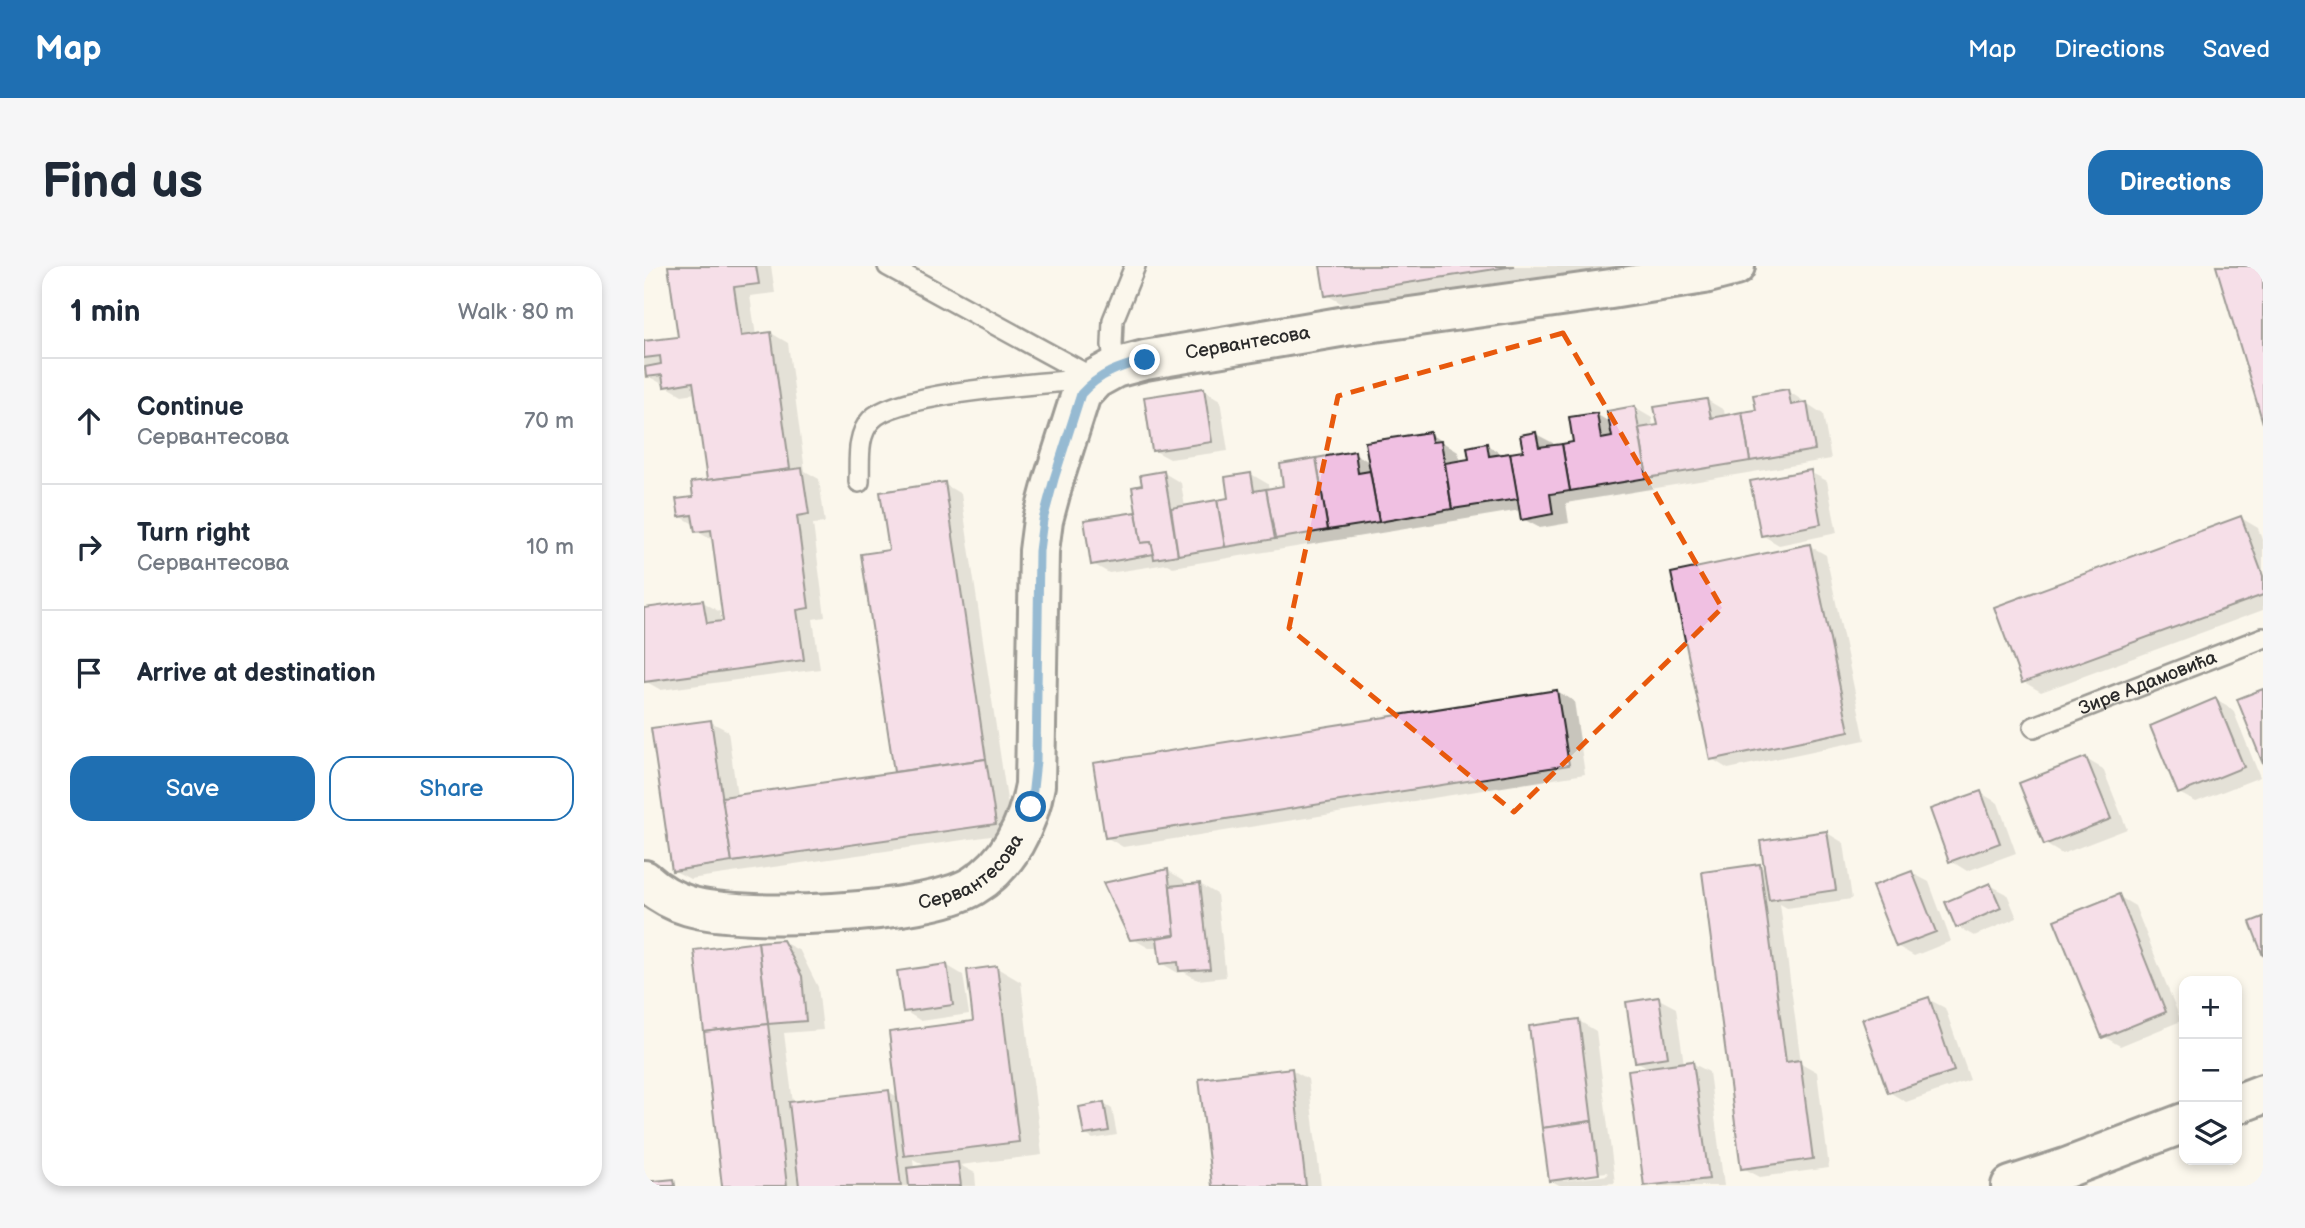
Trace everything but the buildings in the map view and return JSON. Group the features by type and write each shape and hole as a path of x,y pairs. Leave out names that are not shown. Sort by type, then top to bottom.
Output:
{"street":[{"name":"Сервантесова","path":"644,880 673,901 692,907 713,911 814,915 949,896 972,887 996,869 1022,828 1031,807 1035,785 1038,573 1043,520 1081,394 1105,373 1204,349 1611,289 1704,274 1735,266"},
{"path":"2242,1102 2263,1094"},
{"path":"2011,1186 2179,1126"}],"lane":[{"path":"888,266 1105,373"},
{"path":"1105,373 1112,345 1113,320 1135,266"},
{"path":"859,482 860,439 871,419 901,404 1105,373"},
{"name":"Зире Адамовића","path":"2034,727 2263,638"}],"highlighted area":[{"path":"1563,333 1722,608 1514,812 1289,628 1338,396"}],"route":[{"path":"1031,807 1035,785 1038,573 1043,520 1081,394 1095,379 1115,368 1145,360"}]}
